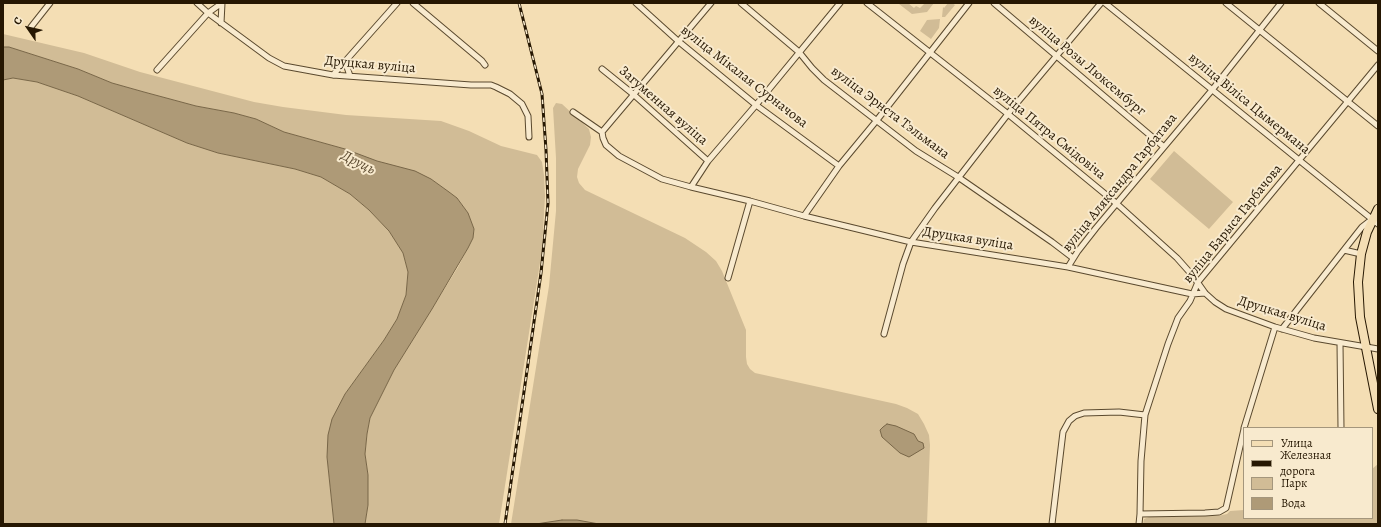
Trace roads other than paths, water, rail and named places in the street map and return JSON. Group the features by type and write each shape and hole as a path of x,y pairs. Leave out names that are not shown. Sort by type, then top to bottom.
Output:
{"main road":[{"path":"1378,209 1375,222 1367,232 1361,254 1358,282 1358,300 1378,409"}],"street":[{"path":"31,27 50,3"},
{"name":"Друцкая вуліца","path":"197,3 221,23 269,58 284,66 333,75 471,85 491,85 510,94 522,104 528,116 529,137"},
{"path":"157,70 208,13 222,3"},
{"path":"221,23 222,3"},
{"path":"333,75 397,3"},
{"path":"413,3 482,61 485,66"},
{"name":"вуліца Мікалая Сурначова","path":"636,3 678,41 756,105 839,166"},
{"path":"602,132 711,3"},
{"name":"вуліца Эрнста Тэльмана","path":"741,3 799,52 824,80 916,151 958,177 1073,258"},
{"path":"691,187 708,161 840,3"},
{"name":"вуліца Пятра Смідовіча","path":"867,3 1008,114 1116,203 1177,258 1198,282 1205,293"},
{"path":"804,216 839,166 969,3"},
{"name":"вуліца Розы Люксембург","path":"994,3 1164,147"},
{"path":"884,334 910,242 958,177 1008,114 1101,3"},
{"name":"вуліца Віліса Цымермана","path":"1105,3 1375,222"},
{"path":"1226,3 1378,126"},
{"name":"вуліца Аляксандра Гарбатава","path":"1068,267 1083,244 1116,203 1212,90 1281,3"},
{"path":"1319,3 1378,52"},
{"path":"345,61 350,76"},
{"name":"вуліца Барыса Гарбачова","path":"1139,524 1141,461 1145,415 1174,327 1182,311 1190,301 1198,282 1378,65"},
{"name":"Загуменная вуліца","path":"602,69 633,94 708,161"},
{"name":"Друцкая вуліца","path":"574,112 602,132 606,145 619,156 662,179 910,242 1068,267 1192,294 1205,293 1226,309 1275,327 1314,338 1378,350"},
{"path":"728,278 750,201"},
{"path":"1282,329 1362,228 1375,222"},
{"path":"1344,250 1361,254"},
{"path":"1244,427 1275,327"},
{"path":"1340,343 1341,427"},
{"path":"1052,524 1063,432 1069,421 1075,416 1084,413 1119,412 1145,415"},
{"path":"1140,514 1219,512 1226,508 1243,432"}],"water":[{"name":"Друць","path":"3,47 9,47 78,69 112,83 196,106 234,113 256,119 284,132 345,149 377,161 415,171 431,179 457,198 468,213 474,229 473,238 432,309 394,370 370,418 365,454 368,475 368,505 365,524 334,524 327,457 328,435 332,419 345,394 384,340 397,319 406,295 408,272 403,253 389,231 369,210 350,194 321,177 295,169 218,153 187,143 78,96 37,82 13,78 3,80"},
{"path":"887,424 896,426 914,434 918,441 923,443 924,448 909,457 900,453 882,437 880,430"},
{"path":"562,520 577,520 599,524 536,524"}],"railway":[{"path":"505,524 541,273 548,203 542,94 519,3"}]}
